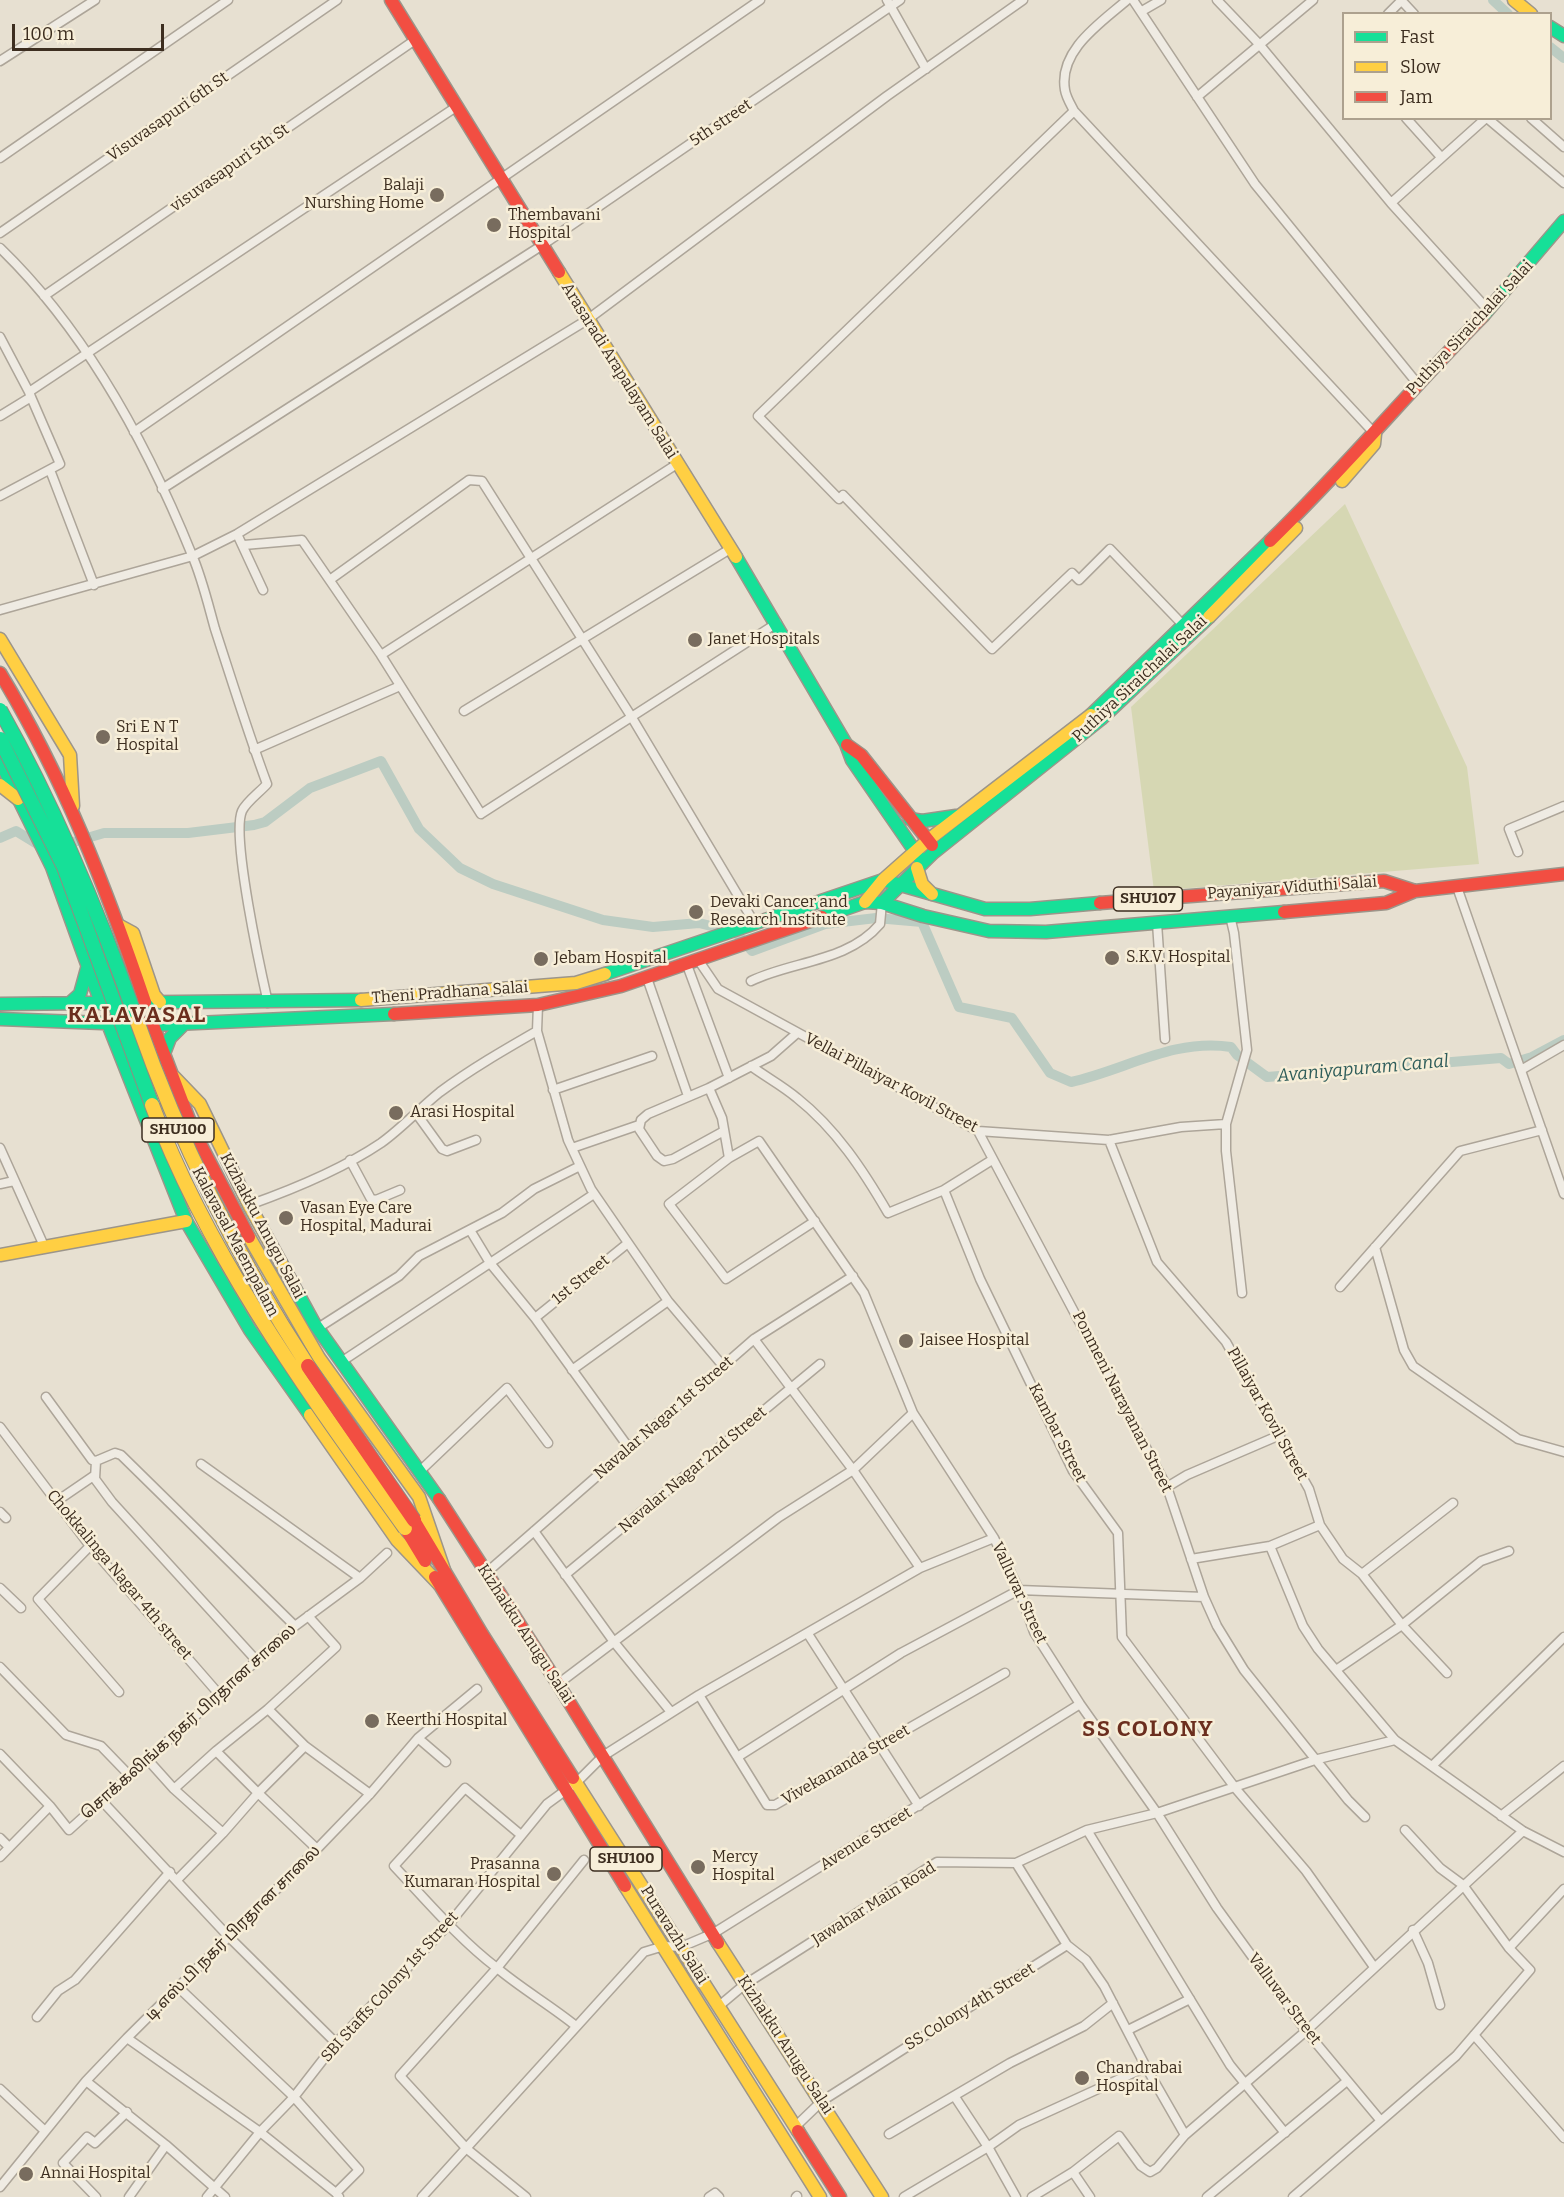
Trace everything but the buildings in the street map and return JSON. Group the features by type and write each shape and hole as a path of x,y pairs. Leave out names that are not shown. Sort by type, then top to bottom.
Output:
{"main road":[{"name":"Arasaradi Arapalayam Salai","path":"391,0 541,246 777,623 846,744 852,760 904,835 918,861 922,884 932,894"},
{"name":"Puthiya Siraichalai Salai","path":"932,846 960,815 1093,713 1324,489 1367,439 1376,434 1417,383 1489,311 1564,221"},
{"name":"Puthiya Siraichalai Salai","path":"932,846 1018,788 1110,710 1327,497 1374,444 1376,434"},
{"path":"0,639 70,754 73,806"},
{"path":"0,673 73,806 120,926 145,1002 108,1024 186,1221 217,1278 303,1406 397,1540 439,1584"},
{"name":"Kalavasal Maempalam","path":"0,710 36,773 94,904 167,1103 217,1212 261,1294 410,1524"},
{"name":"Kalavasal Maempalam","path":"0,739 64,867 166,1142 248,1300 311,1396 410,1524"},
{"name":"Arasaradi Arapalayam Salai","path":"846,744 861,755 932,846"},
{"path":"0,762 52,867 101,1003 153,1025 193,1130 232,1207 319,1358 419,1497 444,1569"},
{"path":"0,785 19,800"},
{"path":"910,819 922,821 960,815"},
{"path":"865,902 899,865 906,846 904,835"},
{"path":"881,915 899,884 932,846"},
{"path":"899,865 918,861"},
{"name":"Payaniyar Viduthi Salai","path":"865,902 881,915 923,916 989,931 1046,932 1386,903 1415,891 1564,874"},
{"name":"Theni Pradhana Salai","path":"0,1019 153,1025 254,1022 538,1005 647,978 693,963 748,935 883,880"},
{"name":"Payaniyar Viduthi Salai","path":"883,880 985,909 1127,901 1384,881 1415,891"},
{"path":"1127,901 1128,926"},
{"name":"Theni Pradhana Salai","path":"0,1004 268,1003 390,999 576,983 729,934 748,935 865,902"},
{"path":"1010,932 1012,909"},
{"path":"120,926 133,933 154,995 160,1002"},
{"path":"71,1002 80,994 88,964"},
{"path":"76,1023 91,1028 105,1038 130,1102 144,1114"},
{"path":"164,1056 170,1038 184,1024"},
{"name":"Kizhakku Anugu Salai","path":"170,1072 200,1104 249,1205 318,1328 458,1526 485,1574 558,1684 744,1984 822,2101 882,2197"},
{"path":"0,1255 186,1221"},
{"name":"Puravazhi Salai","path":"410,1524 444,1569 840,2197"},
{"name":"Puravazhi Salai","path":"410,1524 439,1584 820,2197"}],"street":[{"path":"0,61 95,0"},
{"path":"0,158 228,0"},
{"name":"Visuvasapuri 6th St","path":"0,233 337,0"},
{"path":"134,432 760,0"},
{"name":"5th street","path":"162,489 541,246 889,3 900,0"},
{"path":"0,610 193,556 237,534 587,320 1023,0"},
{"path":"1127,0 1082,39 1072,54 1065,71 1065,90 1074,111 1376,434"},
{"path":"1133,0 1255,184 1417,383"},
{"path":"1142,11 1161,0"},
{"path":"1217,0 1259,44 1391,203 1489,311"},
{"path":"1197,97 1313,0"},
{"path":"1390,12 1401,0 1412,12"},
{"path":"889,3 926,69"},
{"name":"visuvasapuri 5th St","path":"44,296 415,40"},
{"path":"0,416 88,353 456,107"},
{"path":"1074,111 758,416 839,499 843,495 992,649 1072,573 1079,580 1110,549 1184,626"},
{"path":"1408,120 1441,157"},
{"path":"1391,203 1484,120"},
{"path":"1488,120 1564,183"},
{"path":"1533,120 1564,147"},
{"path":"0,248 44,296 88,353 134,432 193,556 254,750 267,784 242,809 240,834 256,954 268,1003"},
{"path":"0,337 30,394 60,464 0,496"},
{"path":"381,655 677,464"},
{"path":"50,470 94,585"},
{"path":"331,579 469,480 482,481 631,716 748,935"},
{"path":"237,534 263,590"},
{"path":"244,545 302,540 331,579 381,655 481,814 777,623"},
{"path":"464,711 582,642 730,549"},
{"path":"254,750 400,686"},
{"path":"1518,852 1509,829 1564,806"},
{"path":"1457,887 1564,1194"},
{"path":"751,981 767,973 824,958 868,936 881,915"},
{"path":"1230,916 1234,933 1247,1050 1226,1124 1226,1151 1242,1293"},
{"path":"1157,923 1165,1039"},
{"path":"693,963 729,1078"},
{"name":"Vellai Pillaiyar Kovil Street","path":"693,963 718,989 796,1034 978,1131 1109,1140 1181,1127 1226,1124"},
{"path":"647,978 687,1096"},
{"path":"538,1005 537,1031 553,1090 572,1148 594,1194 668,1301 723,1366"},
{"path":"249,1205 283,1193 382,1142 440,1092 489,1059 537,1031"},
{"path":"572,1148 639,1125 648,1114 709,1088 771,1056 796,1034"},
{"path":"1521,1070 1564,1045"},
{"path":"553,1090 652,1056"},
{"path":"751,1066 797,1098 835,1134 862,1169 888,1213 944,1190 992,1160"},
{"path":"709,1088 722,1118 729,1158 669,1204 726,1279 815,1221"},
{"path":"416,1113 442,1149 447,1151 476,1140"},
{"path":"639,1125 657,1156 664,1161 673,1159 724,1131"},
{"path":"1340,1287 1460,1151 1542,1130"},
{"name":"Ponmeni Narayanan Street","path":"978,1131 1111,1376 1167,1487 1204,1597 1217,1626 1244,1670 1348,1800 1365,1817"},
{"name":"Pillaiyar Kovil Street","path":"1109,1140 1157,1262 1226,1342 1309,1489 1320,1525 1343,1559 1362,1574 1402,1625 1447,1673"},
{"name":"Valluvar Street","path":"729,1158 759,1141 853,1276 864,1293 913,1413 994,1538 1019,1590 1034,1632 1080,1704 1157,1814 1217,1908 1306,2031 1381,2121"},
{"path":"0,1148 44,1246"},
{"path":"350,1160 371,1199 376,1200 400,1190"},
{"path":"318,1328 399,1276 419,1256 502,1213 534,1190 580,1166"},
{"path":"0,1184 14,1181"},
{"name":"Kambar Street","path":"944,1190 980,1279 1073,1471 1118,1533 1118,1592 1122,1637 1236,1789 1306,1871 1374,1967"},
{"path":"341,1362 594,1194"},
{"path":"470,1230 490,1263 535,1318 629,1448"},
{"name":"1st Street","path":"535,1318 628,1243"},
{"path":"1375,1247 1404,1350 1413,1366 1518,1439 1564,1452"},
{"name":"Navalar Nagar 1st Street","path":"485,1574 754,1340 853,1276"},
{"path":"572,1371 668,1301"},
{"path":"754,1340 853,1470 920,1568"},
{"name":"Navalar Nagar 2nd Street","path":"566,1575 820,1364"},
{"path":"419,1472 507,1388 548,1443"},
{"path":"46,1397 87,1455 96,1461"},
{"path":"558,1684 779,1517 853,1470 913,1413"},
{"name":"Chokkalinga Nagar 4th street","path":"0,1427 90,1546 218,1693"},
{"path":"1167,1487 1187,1475 1280,1435"},
{"path":"96,1461 108,1454 121,1455 295,1626"},
{"path":"96,1461 95,1479 112,1502 256,1660"},
{"path":"201,1464 360,1578"},
{"path":"57,1502 95,1475"},
{"path":"1362,1574 1453,1503"},
{"path":"1191,1559 1270,1546 1320,1525"},
{"path":"534,1531 614,1642 671,1712"},
{"name":"SBI Staffs Colony 1st Street","path":"207,2197 260,2132 294,2097 336,2043 449,1924 547,1804 577,1782 603,1756 699,1695 920,1568 994,1538"},
{"path":"90,1546 38,1599 119,1692"},
{"path":"1270,1546 1303,1626 1336,1670 1395,1740 1523,1831 1564,1852"},
{"path":"1336,1670 1402,1625 1481,1561 1509,1551"},
{"name":"சொக்கலிங்க நகர் பிரதான சாலை","path":"50,1806 69,1830 148,1760 218,1693 295,1626 360,1578 387,1553"},
{"path":"0,1587 21,1608"},
{"path":"739,1756 911,1647 1019,1590 1204,1597"},
{"path":"174,1789 268,1709 336,1647 308,1616"},
{"path":"808,1634 919,1806"},
{"path":"1432,1766 1564,1637"},
{"path":"0,1667 66,1735 101,1746 130,1776"},
{"name":"Vivekananda Street","path":"699,1695 739,1756 767,1805 775,1805 1005,1673"},
{"name":"டி.எஸ்.பி நகர் பிரதான சாலை","path":"0,2187 86,2081 127,2038 317,1849 370,1794 418,1738 477,1689"},
{"name":"Avenue Street","path":"576,2026 644,1952 664,1946 681,1947 714,1933 1080,1704"},
{"path":"268,1709 305,1746 370,1794"},
{"path":"418,1738 446,1762"},
{"name":"Jawahar Main Road","path":"719,2006 744,1984 938,1862 1016,1863 1087,1830 1157,1814 1236,1789 1317,1759 1395,1740"},
{"path":"177,1880 305,1746"},
{"path":"216,1751 317,1849"},
{"path":"0,1754 50,1806 0,1857"},
{"path":"148,1760 174,1789 223,1833"},
{"path":"1502,1816 1564,1766"},
{"path":"422,2197 576,2026 544,2000 497,1968 449,1924 394,1866 465,1788 522,1835"},
{"path":"102,1800 228,1936 336,2043"},
{"path":"1087,1830 1244,2084 1285,2133"},
{"path":"1293,2197 1456,2056 1530,1970 1509,1948 1463,1885 1440,1868 1405,1830"},
{"path":"1032,2197 1073,2172 1119,2136 1141,2166 1150,2172 1157,2168 1185,2135 1306,2031 1523,1831"},
{"path":"0,1838 9,1847"},
{"path":"526,2197 467,2149 400,2076 497,1968 584,1860"},
{"path":"1016,1863 1067,1945 1086,1960 1113,2003 1185,2135"},
{"path":"38,2017 58,1991 75,1980 170,1872"},
{"path":"1509,1948 1564,1889"},
{"path":"1413,1930 1428,1963 1440,2005"},
{"name":"SS Colony 4th Street","path":"796,2126 822,2101 1067,1945"},
{"path":"127,2038 260,2132 338,2195 359,2170 294,2097 178,1988"},
{"path":"1128,2030 1190,2000"},
{"path":"889,2134 1010,2064 1084,2026 1113,2003"},
{"path":"1474,2035 1564,2138"},
{"path":"904,2197 988,2147 1019,2125 1146,2067"},
{"path":"86,2081 127,2112 225,2197"},
{"path":"1207,2197 1347,2081"},
{"path":"0,2090 45,2131"},
{"path":"956,2097 1016,2197"},
{"path":"96,2197 63,2163 87,2137 95,2144 127,2112"},
{"path":"129,2197 166,2145"},
{"path":"1073,2172 1090,2197"},
{"path":"710,2197 715,2193 719,2197"}],"green space":[{"path":"1345,504 1467,767 1479,864 1154,891 1131,707"}],"waterway":[{"path":"1493,0 1506,12"},
{"path":"1552,49 1564,58"},
{"name":"Avaniyapuram Canal","path":"0,838 16,831 47,850 104,833 188,833 254,825 265,822 310,788 381,761 419,829 460,868 493,884 603,920 653,927 699,923 719,928 731,927 752,951 825,924 876,918 922,922 959,1007 1012,1018 1050,1073 1071,1082 1170,1051 1210,1045 1231,1047 1237,1055 1267,1077 1501,1058 1509,1064 1532,1057 1564,1040"}],"traffic: fast":[{"path":"1552,28 1564,36"},
{"path":"1483,316 1564,221"},
{"path":"1091,715 1270,541"},
{"path":"736,557 846,744 852,760 923,863"},
{"path":"882,903 933,853 1101,719 1209,617"},
{"path":"0,710 58,823 137,1021"},
{"path":"0,739 64,867 152,1105"},
{"path":"0,761 52,867 101,1003 107,1005"},
{"path":"910,819 922,821 956,816"},
{"path":"605,974 883,880 985,909 1030,909 1100,903"},
{"path":"822,917 865,902 882,903 923,916 989,931 1046,932 1284,912"},
{"path":"71,1002 80,994 88,965"},
{"path":"0,1004 361,1000"},
{"path":"0,1019 153,1025 394,1014"},
{"path":"113,1021 108,1024 186,1221 250,1330 310,1415"},
{"path":"163,1056 170,1038 184,1024"},
{"path":"290,1279 314,1323 439,1499"}],"traffic: slow":[{"path":"1514,0 1529,12"},
{"path":"559,272 736,557"},
{"path":"1342,481 1374,444 1375,434"},
{"path":"1209,617 1296,528"},
{"path":"0,639 70,755 73,806"},
{"path":"865,902 883,880 927,841 1091,715"},
{"path":"0,785 18,799"},
{"path":"917,868 922,884 932,894"},
{"path":"120,926 133,933 154,995 160,1002"},
{"path":"361,1000 576,983 605,974"},
{"path":"137,1021 172,1111 212,1199 257,1283 308,1366"},
{"path":"174,1077 200,1104 249,1205 290,1279"},
{"path":"152,1105 176,1162 232,1272 298,1377 405,1528"},
{"path":"0,1255 186,1221"},
{"path":"249,1237 319,1358 419,1497 444,1570"},
{"path":"310,1415 397,1540 439,1584"},
{"path":"573,1778 798,2131"},
{"path":"625,1886 820,2197"},
{"path":"718,1943 882,2197"}],"traffic: jam":[{"path":"391,0 559,272"},
{"path":"1270,541 1483,316"},
{"path":"0,673 44,752 82,833 145,1002 137,1006"},
{"path":"847,745 861,755 932,845"},
{"path":"1284,912 1386,903 1415,891 1564,874"},
{"path":"1100,903 1384,881 1415,891"},
{"path":"394,1014 538,1005 621,986 822,917"},
{"path":"146,1023 153,1025 193,1130 249,1237"},
{"path":"308,1366 414,1520"},
{"path":"439,1499 558,1684 718,1943"},
{"path":"414,1520 482,1634 573,1778"},
{"path":"405,1528 425,1561"},
{"path":"435,1577 625,1886"},
{"path":"798,2131 840,2197"}],"place":[{"name":"Balaji Nurshing Home","path":"437,195"},
{"name":"Thembavani Hospital","path":"494,225"},
{"name":"Janet Hospitals","path":"695,640"},
{"name":"Sri E N T Hospital","path":"103,737"},
{"name":"Devaki Cancer and Research Institute","path":"696,912"},
{"name":"S.K.V. Hospital","path":"1112,958"},
{"name":"Jebam Hospital","path":"541,959"},
{"name":"Arasi Hospital","path":"396,1113"},
{"name":"Vasan Eye Care Hospital, Madurai","path":"286,1218"},
{"name":"Jaisee Hospital","path":"906,1341"},
{"name":"Keerthi Hospital","path":"372,1721"},
{"name":"Mercy Hospital","path":"698,1867"},
{"name":"Prasanna Kumaran Hospital","path":"554,1874"},
{"name":"Chandrabai Hospital","path":"1082,2078"},
{"name":"Annai Hospital","path":"26,2174"}],"district":[{"name":"KALAVASAL","path":"137,1016"},
{"name":"SS COLONY","path":"1148,1730"}]}
